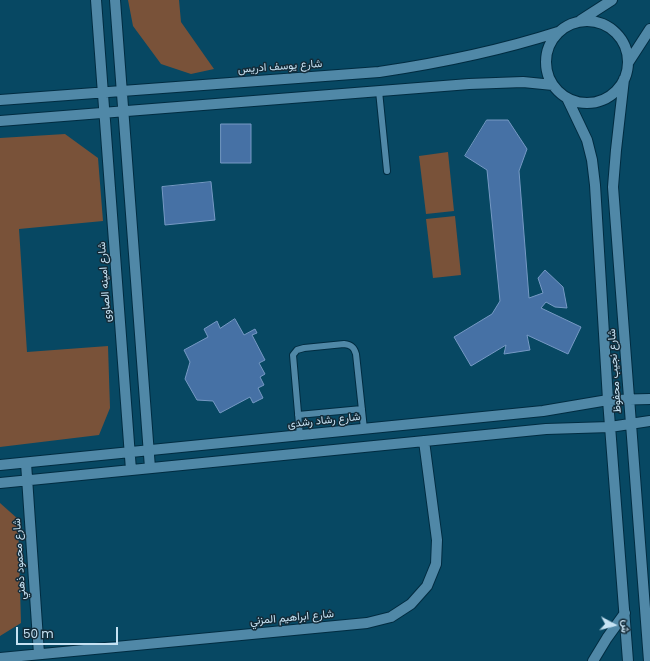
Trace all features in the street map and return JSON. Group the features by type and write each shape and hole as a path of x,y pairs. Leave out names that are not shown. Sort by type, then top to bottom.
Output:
{"street":[{"name":"شارع امينه الصاوى","path":"96,0 131,470"},
{"path":"115,0 150,468"},
{"path":"581,20 612,0"},
{"path":"581,20 595,20 608,25 618,34 625,45 628,58 627,73 620,88 613,94 595,102 576,102 559,92 549,77 546,65 547,53 551,42 558,32 573,22 581,20"},
{"path":"628,63 650,29"},
{"name":"شارع يوسف ادريس","path":"0,100 379,72 472,56 518,45 558,32"},
{"name":"شارع نجيب محفوظ","path":"624,79 613,187 649,661"},
{"path":"0,121 469,84 523,82 553,85"},
{"name":"شارع نجيب محفوظ","path":"567,98 586,140 592,160 595,185 608,400 628,661"},
{"name":"شارع رشاد رشدى","path":"0,465 543,411 608,400 650,399"},
{"path":"0,483 546,429 610,427 650,421"},
{"path":"436,422 438,440"},
{"name":"شارع ابراهيم المزني","path":"0,658 367,623 391,617 411,604 422,592 427,586 436,564 437,540 424,441"},
{"name":"شارع محمود ذهني","path":"26,463 39,654"},
{"path":"642,562 650,577"},
{"path":"593,661 606,638 625,614"}],"lane":[{"path":"379,91 387,171"},
{"path":"300,436 293,355 297,350 304,348 344,344 350,345 354,348 356,354 364,429"},
{"path":"298,415 362,409"}],"shaded area":[{"path":"128,0 179,0 181,22 214,69 191,74 161,64 133,26"},
{"path":"65,134 98,158 103,221 19,229 27,352 108,346 110,408 99,435 0,447 0,138"},
{"path":"448,152 454,211 426,214 419,156"},
{"path":"455,216 461,275 433,278 426,219"},
{"path":"0,503 18,519 21,623 0,636"}],"building":[{"path":"487,120 508,120 527,149 519,171 529,298 543,293 538,278 545,270 563,287 567,308 555,307 546,302 541,308 581,327 568,354 527,335 530,350 504,354 506,345 471,366 454,337 492,314 500,301 487,170 465,156"},
{"path":"221,124 251,124 251,163 221,163"},
{"path":"211,182 215,220 165,225 162,187"},
{"path":"235,319 244,335 255,329 257,333 252,335 265,360 259,363 265,374 260,377 264,385 258,388 263,398 253,403 250,397 220,413 213,401 197,400 185,379 190,362 184,350 208,337 204,329 217,321 220,328"}]}
